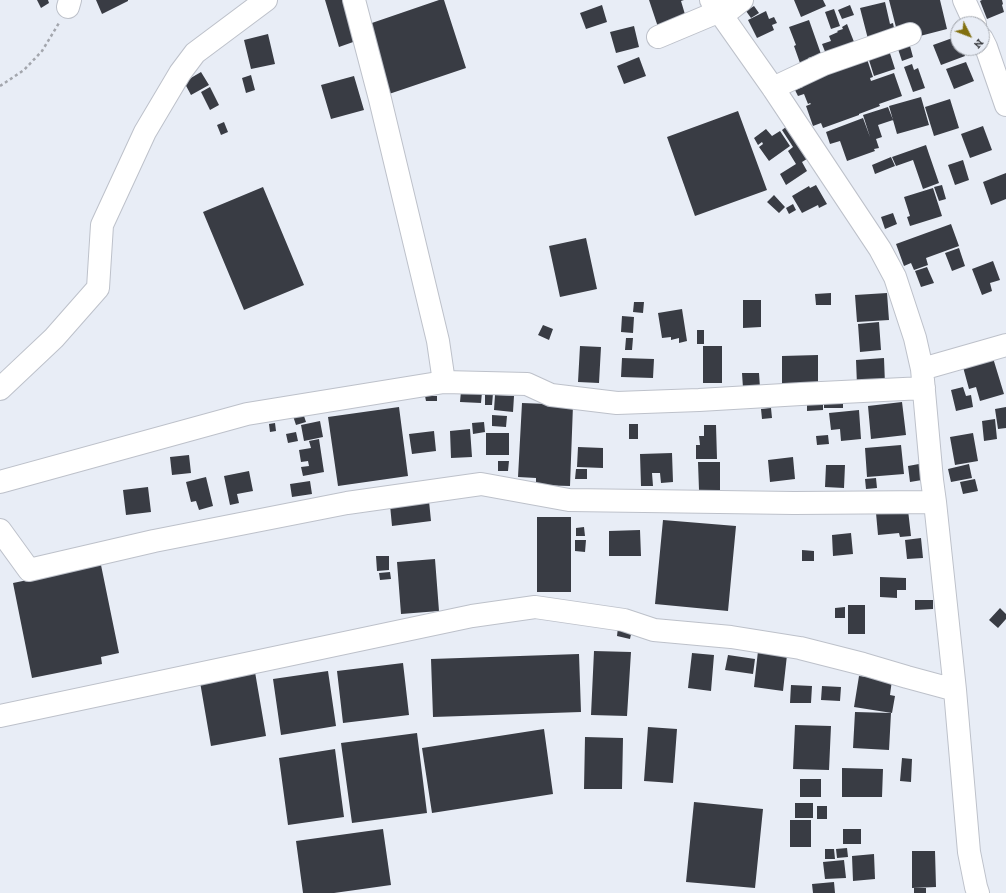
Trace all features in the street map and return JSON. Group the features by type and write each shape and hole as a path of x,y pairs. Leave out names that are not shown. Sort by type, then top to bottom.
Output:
{"street":[{"path":"0,389 54,338 98,288 102,225 145,132 180,73 195,53 266,0"},
{"path":"354,0 380,100 438,341 444,382"},
{"path":"658,37 718,9 742,0"},
{"path":"964,0 971,16"},
{"path":"718,9 773,88 880,249 895,276 915,338 923,378 932,480 955,690 969,852 978,893"},
{"path":"773,88 824,64 910,34"},
{"path":"988,56 1006,105"},
{"path":"0,482 247,414 444,382 527,384 551,395 617,402 699,400 923,378 1006,345"},
{"path":"0,530 29,570 154,541 346,503 480,484 569,500 794,503 935,502"},
{"path":"0,716 472,616 535,607 624,620 654,630 731,637 800,648 955,690"}],"path":[{"path":"0,86 24,70 42,51 56,29 69,3"}],"building":[{"path":"37,0 48,0 49,3 41,8"},
{"path":"96,0 128,0 128,1 102,14"},
{"path":"325,0 343,0 356,41 339,47"},
{"path":"439,0 444,0 466,68 389,94 366,25"},
{"path":"649,0 684,0 681,1 687,21 659,30"},
{"path":"794,0 823,0 826,6 801,17"},
{"path":"889,0 940,0 947,29 920,36 897,31"},
{"path":"1002,0 1004,12 990,18 990,16 986,16 980,1"},
{"path":"885,2 890,24 893,23 895,33 868,39 860,8"},
{"path":"602,5 607,22 586,29 580,13"},
{"path":"850,5 854,15 842,19 838,10"},
{"path":"754,6 759,13 751,18 746,11"},
{"path":"834,9 840,26 831,29 825,12"},
{"path":"766,11 769,19 774,17 777,23 772,25 774,30 757,38 748,20"},
{"path":"809,20 821,54 808,58 808,60 800,63 794,46 796,45 789,27"},
{"path":"847,24 856,47 828,59 822,44 831,41 829,36 843,29 842,27"},
{"path":"634,26 639,47 616,53 610,32"},
{"path":"268,34 275,64 251,69 244,40"},
{"path":"950,39 950,56 965,56 941,65 933,45"},
{"path":"910,46 913,57 902,61 898,49"},
{"path":"888,47 895,69 874,76 868,57"},
{"path":"866,56 873,77 870,78 871,81 894,73 902,96 879,104 880,106 859,115 823,128 821,123 813,126 806,106 811,104 808,104 804,94 798,96 795,90 803,87 801,81 819,78 832,73 829,66"},
{"path":"639,57 646,76 624,84 617,66"},
{"path":"966,62 974,81 954,89 946,69"},
{"path":"912,64 914,70 918,68 925,88 913,92 904,67"},
{"path":"201,72 209,85 191,95 184,82"},
{"path":"251,75 255,90 246,93 242,78"},
{"path":"354,76 364,110 331,119 321,85"},
{"path":"210,87 219,105 210,110 201,92"},
{"path":"921,97 929,125 897,134 889,106"},
{"path":"950,99 959,128 934,136 925,107"},
{"path":"888,107 893,120 878,125 882,137 876,139 879,148 874,149 875,151 847,161 840,141 830,144 826,132 863,118 870,137 863,115"},
{"path":"738,111 767,190 695,216 667,137"},
{"path":"224,122 228,132 221,135 217,125"},
{"path":"790,124 810,157 802,162 807,171 786,185 780,174 796,164 788,151 793,147 782,130"},
{"path":"983,126 992,150 970,158 961,134"},
{"path":"766,129 772,136 780,131 790,146 769,161 759,147 763,144 762,142 758,145 754,138"},
{"path":"926,145 939,183 923,189 913,160 896,166 892,157"},
{"path":"891,157 895,166 875,174 872,165"},
{"path":"963,160 969,180 955,185 948,165"},
{"path":"1006,173 1006,199 991,205 983,182"},
{"path":"816,185 827,204 819,208 818,205 802,213 792,196 809,186 810,188"},
{"path":"942,185 946,199 939,201 934,187"},
{"path":"263,187 304,285 244,310 203,212"},
{"path":"933,188 942,216 910,226 907,217 910,216 904,197"},
{"path":"774,195 785,207 779,213 767,202"},
{"path":"793,204 796,210 789,214 786,208"},
{"path":"893,213 897,224 885,229 881,217"},
{"path":"951,224 959,246 926,258 928,265 914,270 911,263 904,266 896,244"},
{"path":"586,238 597,289 560,297 549,246"},
{"path":"959,248 965,266 952,271 945,253"},
{"path":"993,261 1000,280 990,283 992,291 982,295 972,269"},
{"path":"927,267 934,283 921,287 915,271"},
{"path":"831,293 831,305 816,305 815,294"},
{"path":"887,293 889,320 857,322 855,295"},
{"path":"743,300 761,300 761,327 743,328"},
{"path":"634,302 644,302 643,313 633,312"},
{"path":"682,309 687,341 679,343 679,338 671,340 671,337 662,338 658,313"},
{"path":"622,316 634,317 633,333 621,332"},
{"path":"879,322 881,350 860,352 858,324"},
{"path":"543,325 553,329 549,340 538,335"},
{"path":"697,330 704,330 704,344 697,344"},
{"path":"626,338 633,338 632,350 625,350"},
{"path":"580,346 601,347 599,383 578,382"},
{"path":"703,346 722,346 722,383 703,383"},
{"path":"818,355 818,384 782,385 782,356"},
{"path":"622,358 654,359 653,378 621,377"},
{"path":"884,358 885,384 857,385 856,360"},
{"path":"993,358 1004,394 980,401 976,387 969,389 963,367"},
{"path":"742,373 759,373 760,388 743,388"},
{"path":"963,387 966,396 971,395 973,407 956,411 951,390"},
{"path":"461,391 482,392 481,403 460,402"},
{"path":"485,393 493,393 492,405 485,405"},
{"path":"495,395 514,396 513,412 494,410"},
{"path":"425,396 437,396 437,401 426,401"},
{"path":"823,399 823,410 807,411 807,400"},
{"path":"824,400 843,400 843,408 824,408"},
{"path":"902,402 906,435 871,439 868,406"},
{"path":"522,403 573,405 570,486 536,485 536,478 518,477"},
{"path":"399,407 408,476 338,486 328,417"},
{"path":"1006,407 1006,428 998,429 995,409"},
{"path":"771,408 772,418 762,419 761,409"},
{"path":"859,410 861,439 841,441 840,429 831,430 829,413"},
{"path":"303,413 306,422 296,425 293,416"},
{"path":"492,415 507,416 506,427 492,426"},
{"path":"995,419 997,439 984,441 982,421"},
{"path":"320,421 323,437 304,441 301,425"},
{"path":"484,422 485,432 473,434 472,423"},
{"path":"275,423 276,431 270,432 269,424"},
{"path":"629,424 638,424 638,439 629,439"},
{"path":"704,425 716,425 717,459 696,459 696,445 700,445 699,436 704,436"},
{"path":"470,429 472,457 451,458 450,431"},
{"path":"434,431 436,451 412,454 409,434"},
{"path":"296,432 298,441 288,443 286,434"},
{"path":"486,433 509,433 509,455 486,455"},
{"path":"973,433 978,461 955,465 950,437"},
{"path":"828,435 829,444 817,445 816,436"},
{"path":"319,439 324,472 303,476 301,467 309,466 308,461 301,462 299,450 311,448 309,441"},
{"path":"901,445 904,474 867,477 865,448"},
{"path":"578,447 603,448 603,468 577,467"},
{"path":"672,453 673,482 661,483 660,473 652,473 653,486 641,486 640,454"},
{"path":"189,455 191,473 172,475 170,457"},
{"path":"793,457 795,479 770,482 768,460"},
{"path":"498,461 509,461 508,471 498,471"},
{"path":"698,462 720,462 720,490 699,490"},
{"path":"919,464 922,480 910,482 908,466"},
{"path":"969,464 972,478 951,482 948,469"},
{"path":"826,465 845,465 844,488 825,487"},
{"path":"576,469 587,469 587,479 575,479"},
{"path":"249,471 253,491 237,494 239,503 230,505 224,476"},
{"path":"206,477 213,506 199,510 196,501 191,502 186,482"},
{"path":"876,478 877,488 866,489 865,479"},
{"path":"975,479 978,491 963,494 960,482"},
{"path":"310,481 312,494 292,497 290,484"},
{"path":"148,487 151,512 126,515 123,490"},
{"path":"429,501 431,521 392,526 390,505"},
{"path":"908,510 911,536 900,537 899,533 878,535 876,513"},
{"path":"537,517 571,517 571,592 537,592"},
{"path":"663,520 736,526 728,611 655,604"},
{"path":"584,527 585,536 576,536 576,528"},
{"path":"640,530 641,556 609,556 609,531"},
{"path":"851,533 853,554 833,556 832,535"},
{"path":"921,538 923,558 907,559 905,540"},
{"path":"575,540 586,540 585,552 575,551"},
{"path":"802,550 814,551 814,561 802,561"},
{"path":"376,556 389,556 389,570 377,571"},
{"path":"435,559 439,611 401,614 397,562"},
{"path":"101,565 119,653 101,657 102,664 32,678 13,583"},
{"path":"390,572 391,579 380,580 379,573"},
{"path":"880,577 906,578 906,590 897,590 897,598 880,597"},
{"path":"915,600 933,600 933,609 915,610"},
{"path":"848,605 865,605 865,634 848,634"},
{"path":"845,607 845,618 835,618 835,608"},
{"path":"1000,608 1006,614 1006,619 998,628 989,620"},
{"path":"618,627 632,630 630,639 617,636"},
{"path":"594,651 631,652 627,716 591,715"},
{"path":"758,651 787,655 783,691 754,687"},
{"path":"692,653 714,655 711,691 688,688"},
{"path":"579,654 581,712 433,717 431,659"},
{"path":"728,655 755,659 753,674 725,670"},
{"path":"403,663 409,715 343,723 337,671"},
{"path":"328,671 336,726 281,735 273,679"},
{"path":"255,672 266,736 211,746 200,682"},
{"path":"859,676 892,680 890,695 895,696 892,713 854,707"},
{"path":"791,685 812,686 811,703 790,703"},
{"path":"822,686 841,687 840,701 821,700"},
{"path":"855,712 891,713 889,750 853,748"},
{"path":"795,725 831,726 829,770 793,769"},
{"path":"648,727 677,729 673,783 644,781"},
{"path":"544,729 553,794 432,813 422,748"},
{"path":"417,733 427,813 352,823 341,743"},
{"path":"585,737 623,738 622,789 584,789"},
{"path":"335,749 344,817 288,825 279,758"},
{"path":"902,758 912,759 911,782 900,781"},
{"path":"842,768 883,769 882,797 842,797"},
{"path":"800,779 821,779 821,797 800,797"},
{"path":"694,802 763,809 755,888 686,882"},
{"path":"795,803 813,803 813,818 795,818"},
{"path":"817,806 827,806 827,819 817,819"},
{"path":"790,820 811,820 811,847 790,847"},
{"path":"383,829 391,885 334,893 303,893 296,841"},
{"path":"843,829 861,829 861,844 843,844"},
{"path":"847,848 848,857 837,858 836,849"},
{"path":"825,849 834,849 835,859 825,859"},
{"path":"912,851 935,851 936,887 912,888"},
{"path":"874,854 875,879 853,881 852,856"},
{"path":"844,860 846,878 825,879 823,862"},
{"path":"834,882 835,893 813,893 812,884"},
{"path":"914,888 926,888 926,893 914,893"}]}
